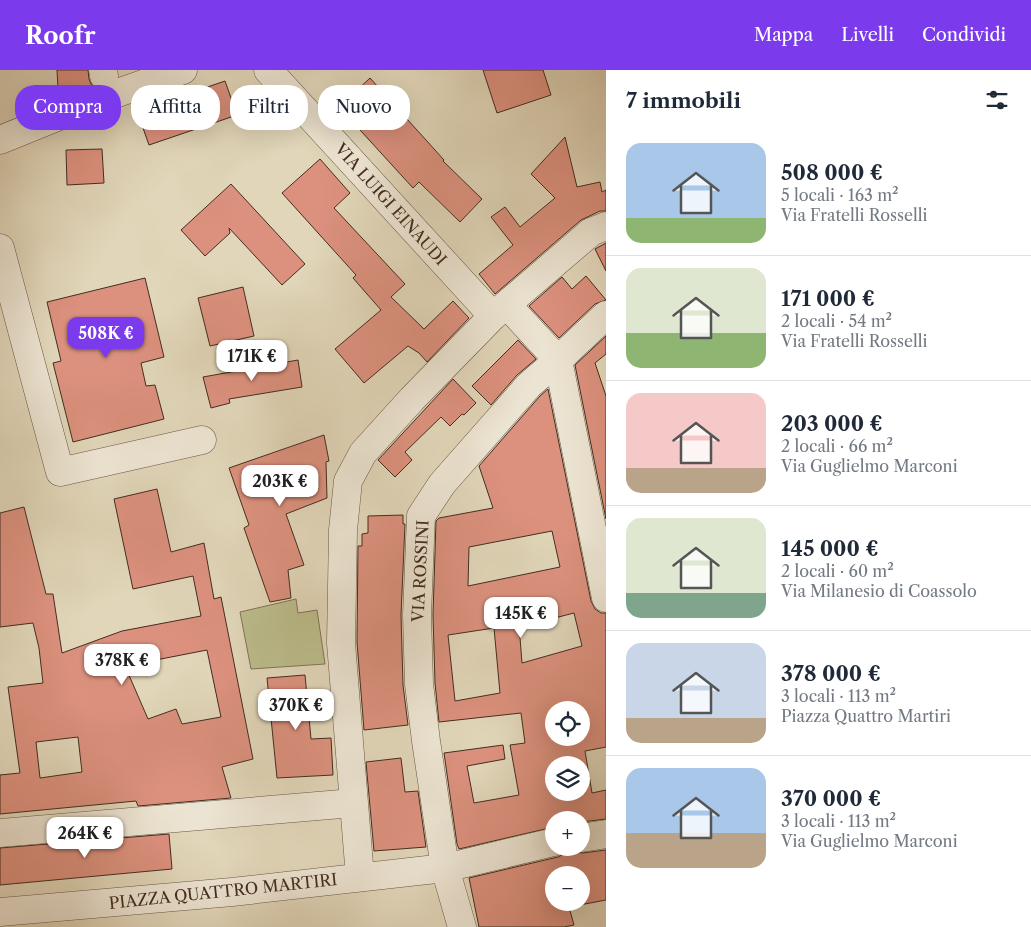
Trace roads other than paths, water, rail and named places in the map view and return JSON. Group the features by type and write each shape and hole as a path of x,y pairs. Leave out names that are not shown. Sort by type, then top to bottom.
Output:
{"street":[{"path":"0,140 106,97 183,70"},
{"name":"VIA LUIGI EINAUDI","path":"268,70 500,310 558,360"},
{"path":"360,877 341,643 343,530 348,481 363,453 412,399 500,310 591,232 606,226"},
{"path":"0,248 60,472 202,440"},
{"name":"VIA ROSSINI","path":"462,927 445,868 419,684 417,615 421,516 442,484 460,462 529,384 606,315"},
{"path":"558,360 606,598"},
{"path":"0,833 353,803"},
{"path":"590,837 606,834"},
{"name":"PIAZZA QUATTRO MARTIRI","path":"0,912 73,917 232,892 445,868 545,844"}]}
